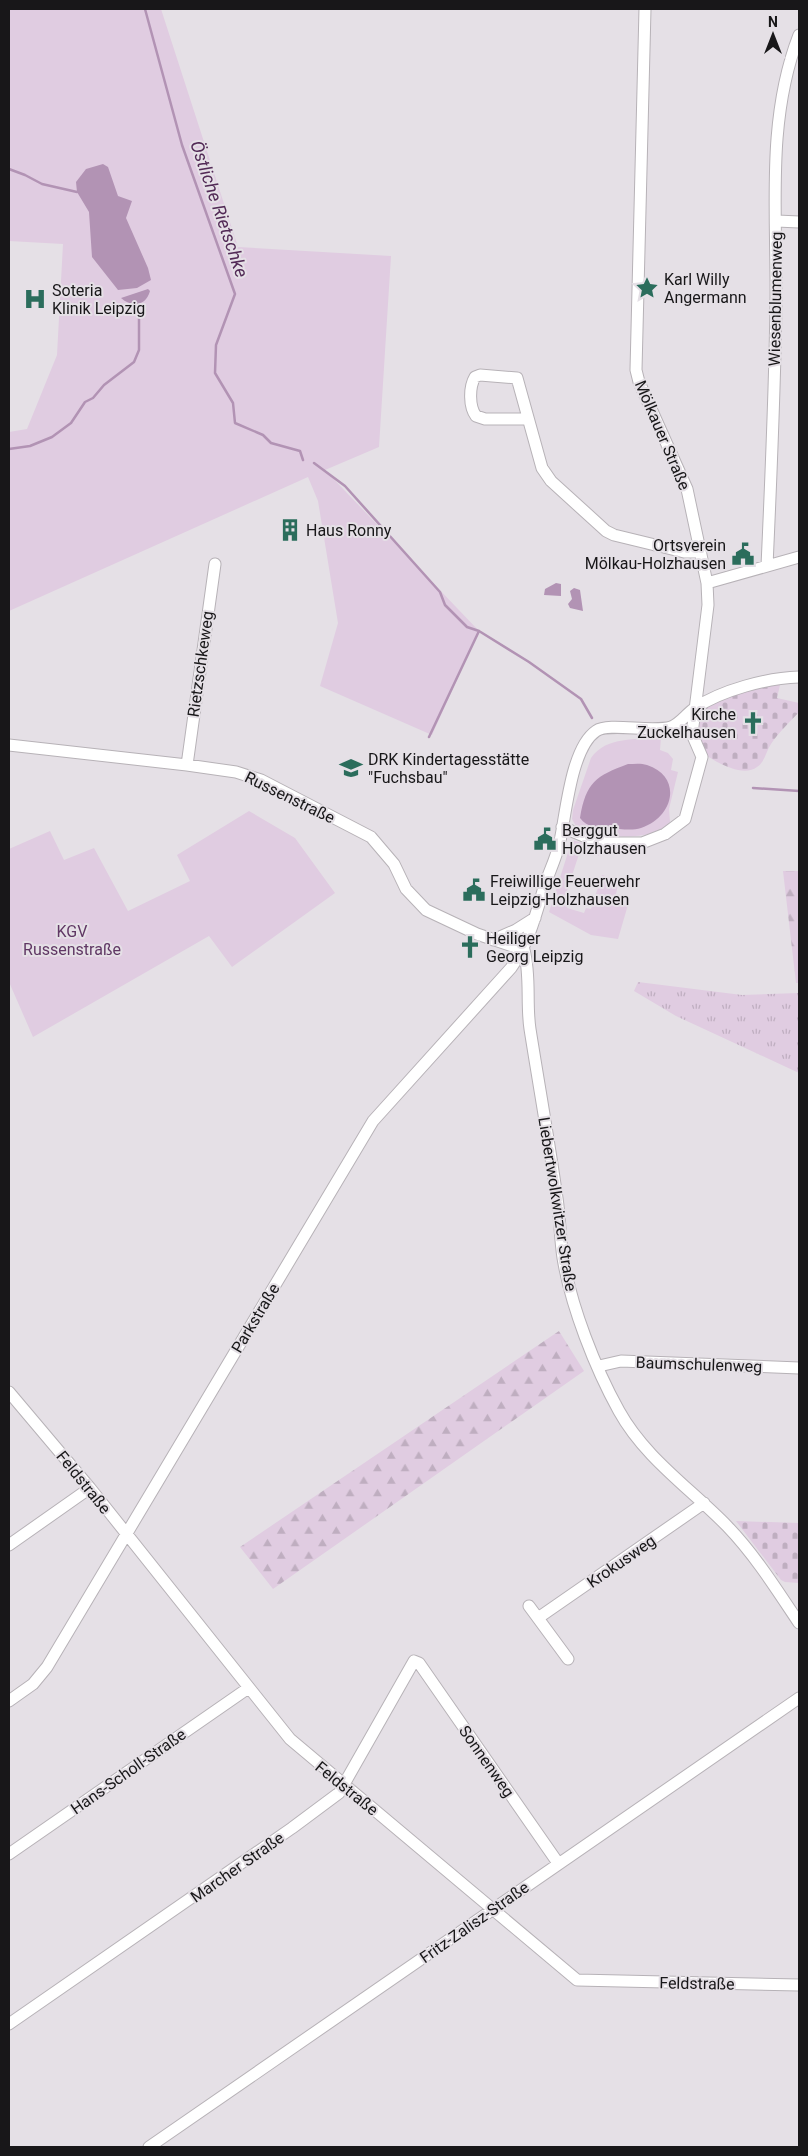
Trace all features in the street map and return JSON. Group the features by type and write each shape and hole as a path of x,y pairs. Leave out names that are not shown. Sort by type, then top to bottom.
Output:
{"street":[{"name":"Mölkauer Straße","path":"562,826 593,840 611,843 642,843 666,834 686,818 702,757 692,734 708,605 707,583 687,489 639,382 636,370 645,9"},
{"name":"Wiesenblumenweg","path":"767,566 776,316 776,158 784,84 799,35"},
{"path":"777,221 799,222"},
{"path":"528,419 485,419 476,416 472,405 472,383 475,377 486,375 517,378 545,475 606,531 684,552 699,552"},
{"path":"707,583 799,558"},
{"name":"Rietzschkeweg","path":"187,764 215,564"},
{"path":"524,950 560,842 567,797 574,772 582,751 593,734 605,728 654,729 670,727 695,708 742,687 799,677"},
{"name":"Russenstraße","path":"9,745 187,764 236,772 261,780 363,833 381,847 394,864 406,889 426,910 493,940 524,950"},
{"path":"493,940 516,930 535,918"},
{"name":"Liebertwolkwitzer Straße","path":"524,950 527,961 528,1016 558,1199 563,1257 574,1303 599,1366 618,1410 635,1437 658,1462 704,1503 747,1549 799,1623"},
{"name":"Parkstraße","path":"9,1701 41,1676 373,1121 511,968 524,950"},
{"name":"Baumschulenweg","path":"599,1366 621,1362 799,1368"},
{"name":"Feldstraße","path":"9,1392 90,1488 247,1688 294,1744 577,1980 799,1985"},
{"path":"9,1545 90,1488"},
{"name":"Krokusweg","path":"538,1618 704,1503"},
{"path":"528,1606 568,1660"},
{"name":"Marcher Straße","path":"9,2024 292,1828 339,1793 414,1661"},
{"name":"Sonnenweg","path":"414,1661 419,1663 558,1863"},
{"name":"Hans-Scholl-Straße","path":"9,1854 247,1688"},
{"name":"Fritz-Zalisz-Straße","path":"148,2147 799,1698"}],"green space":[{"path":"9,9 161,9 238,247 391,256 379,447 325,470 479,631 432,735 320,686 338,623 318,501 308,477 9,611 9,432 27,429 57,355 63,244 9,241"},
{"path":"775,682 780,685 777,698 799,703 799,712 774,740 760,765 751,770 737,770 722,765 704,754 697,736 698,722 704,710 729,695"},
{"path":"661,737 660,750 668,753 673,759 671,770 678,772 669,809 670,822 662,829 640,836 600,835 578,830 572,819 573,810 591,758 597,751 613,742"},
{"name":"KGV Russenstraße","path":"249,811 295,838 335,893 232,967 209,936 33,1037 9,982 9,849 50,831 64,860 94,848 128,911 190,881 177,855"},
{"path":"572,840 602,849 599,856 580,851 564,900 569,902 567,908 584,913 586,908 591,909 602,875 619,880 616,894 630,898 618,939 591,935 549,912"},
{"path":"783,871 799,871 799,983 796,983"},
{"path":"638,982 742,995 799,993 799,1073 676,1016 634,991"},
{"path":"559,1331 584,1371 273,1589 240,1547"},
{"path":"736,1521 799,1523 799,1583 781,1580"}],"shaded area":[{"path":"103,164 108,167 118,196 132,201 126,218 148,268 151,280 137,288 118,290 92,257 89,212 77,192 76,182 86,169"},
{"path":"148,289 150,291 148,296 138,304 130,303 121,298"},
{"path":"556,583 561,584 561,596 544,595 545,589"},
{"path":"574,588 580,590 583,611 570,608 568,604 572,599 570,591"},
{"path":"628,764 647,765 666,778 670,787 670,797 661,815 652,823 634,829 598,827 586,824 580,818 582,806 589,788 608,772"}],"waterway":[{"name":"Östliche Rietschke","path":"145,9 182,145 235,294 216,345 215,373 233,403 235,423 263,435 271,443 300,451 303,460"},
{"path":"9,169 42,184 77,192"},
{"path":"9,449 30,446 52,437 71,423 85,402 93,398 104,385 134,362 139,350 139,305"},
{"name":"Östliche Rietschke","path":"314,463 345,486 440,592 445,605 467,627 479,631 529,662 581,699 592,718"},
{"path":"429,737 479,631"},
{"name":"Östliche Rietschke","path":"753,788 799,791"}],"place":[{"name":"Karl Willy Angermann","path":"647,288"},
{"name":"Soteria Klinik Leipzig","path":"35,299"},
{"name":"Haus Ronny","path":"290,530"},
{"name":"Ortsverein Mölkau-Holzhausen","path":"743,554"},
{"name":"Kirche Zuckelhausen","path":"753,723"},
{"name":"DRK Kindertagesstätte \"Fuchsbau\"","path":"351,768"},
{"name":"Berggut Holzhausen","path":"545,839"},
{"name":"Freiwillige Feuerwehr Leipzig-Holzhausen","path":"474,890"},
{"name":"Heiliger Georg Leipzig","path":"470,947"}]}
